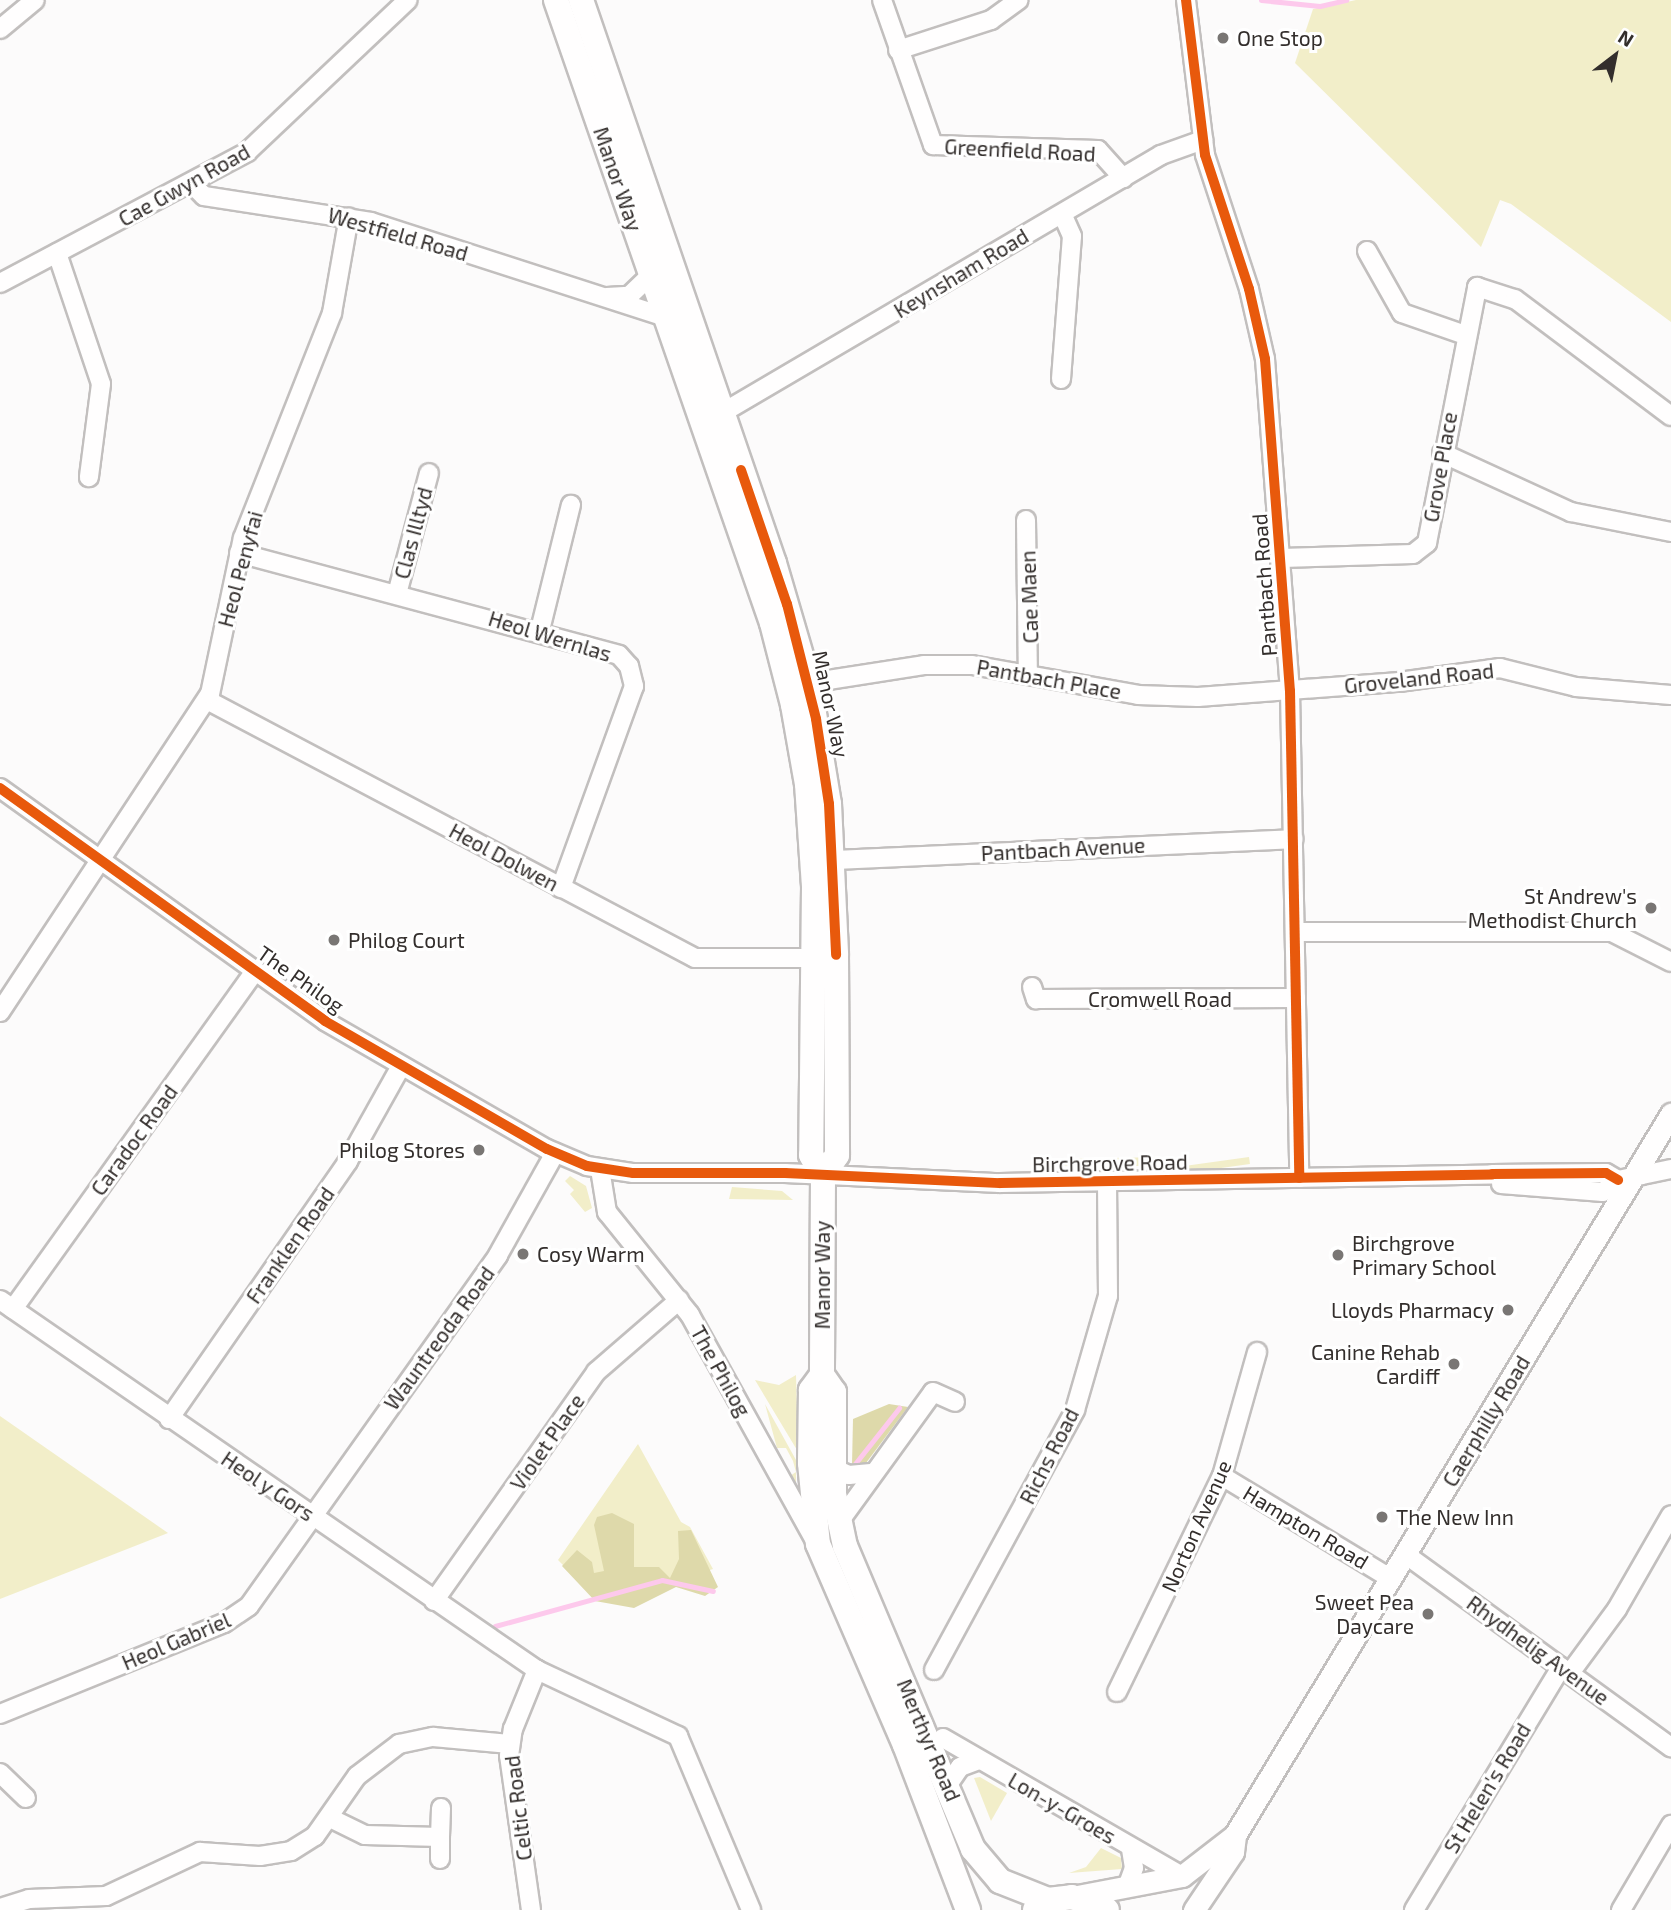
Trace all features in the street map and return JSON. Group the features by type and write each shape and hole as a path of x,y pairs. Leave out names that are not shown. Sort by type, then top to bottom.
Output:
{"highway":[{"name":"Manor Way","path":"556,0 772,623 793,705 807,784 814,958 811,1154 823,1176 822,1375 834,1392 833,1468 839,1522 845,1546"},
{"name":"Manor Way","path":"581,0 722,413 809,683 832,860 837,1155 823,1176"},
{"name":"Manor Way","path":"818,1544 810,1463 811,1390 822,1375"},
{"name":"Merthyr Road","path":"818,1544 936,1821 968,1910"},
{"name":"Merthyr Road","path":"845,1546 984,1866 1007,1885 1051,1902 1107,1910"}],"main road":[{"name":"Caerphilly Road","path":"1051,1902 1182,1876 1235,1835 1405,1555 1626,1179 1671,1114"},
{"name":"Caerphilly Road","path":"1194,1910 1233,1852 1235,1835"}],"street":[{"path":"0,29 35,0"},
{"name":"Cae Gwyn Road","path":"0,283 192,184 268,136 408,0"},
{"name":"Greenfield Road","path":"883,0 898,50 933,145 1098,149 1123,178"},
{"path":"898,50 991,20 1019,0"},
{"name":"Pantbach Road","path":"1186,0 1203,140 1262,341 1282,558 1290,691 1299,1178"},
{"name":"Keynsham Road","path":"722,413 1161,155 1203,140"},
{"name":"Westfield Road","path":"192,184 204,196 349,217 666,317"},
{"path":"1061,379 1072,236 1062,214"},
{"name":"Heol Penyfai","path":"0,1012 103,862 207,700 239,553 332,313 349,217"},
{"path":"1367,251 1402,313 1465,335"},
{"path":"57,253 101,384 89,477"},
{"path":"604,298 629,296 651,275"},
{"name":"Grove Place","path":"1282,558 1413,554 1427,543 1465,335 1477,287 1515,299 1671,416"},
{"path":"1442,453 1571,512 1671,532"},
{"name":"Clas Illtyd","path":"397,594 429,473"},
{"path":"540,630 571,505"},
{"name":"Cae Maen","path":"1026,520 1028,673"},
{"name":"Heol Wernlas","path":"239,553 540,630 619,655 629,666 634,686 561,888"},
{"name":"Pantbach Place","path":"809,683 942,664 1028,673 1165,698 1290,691"},
{"name":"Groveland Road","path":"1290,691 1500,667 1576,687 1671,695"},
{"name":"Heol Dolwen","path":"207,700 695,958 814,958"},
{"name":"The Philog","path":"0,788 255,971 401,1066 555,1153 600,1169 607,1212 679,1300 728,1377 818,1544"},
{"name":"Pantbach Avenue","path":"832,860 1294,839"},
{"path":"1295,932 1612,932 1671,961"},
{"name":"Caradoc Road","path":"6,1304 255,971"},
{"name":"Cromwell Road","path":"1032,987 1036,999 1296,998"},
{"name":"Franklen Road","path":"169,1419 348,1161 401,1066"},
{"name":"Wauntreoda Road","path":"312,1516 498,1255 555,1153"},
{"name":"Birchgrove Road","path":"600,1169 1107,1182 1477,1178 1606,1173 1626,1179 1666,1176"},
{"name":"Richs Road","path":"934,1670 1075,1410 1108,1296 1107,1182"},
{"name":"Violet Place","path":"434,1601 596,1372 679,1300"},
{"name":"Heol y Gors","path":"6,1304 169,1419 537,1670 678,1736 751,1910"},
{"name":"Norton Avenue","path":"1117,1692 1222,1476 1257,1352"},
{"path":"839,1522 871,1473 933,1392 955,1402"},
{"path":"833,1468 849,1475 871,1473"},
{"name":"Hampton Road","path":"1222,1476 1390,1578"},
{"name":"Heol Gabriel","path":"0,1714 238,1616 312,1516"},
{"name":"St Helen's Road","path":"1414,1910 1565,1670 1617,1609 1668,1527"},
{"name":"Rhydhelig Avenue","path":"1405,1555 1671,1747"},
{"name":"Celtic Road","path":"531,1910 510,1744 537,1670"},
{"path":"0,1908 29,1899 115,1894 200,1852 260,1856 291,1851 330,1818 357,1776 399,1744 433,1737 510,1744"},
{"name":"Lon-y-Groes","path":"943,1738 1182,1876"},
{"path":"949,1783 960,1767 979,1760"},
{"path":"0,1773 26,1798"},
{"path":"440,1859 441,1808"},
{"path":"330,1818 365,1835 440,1837"},
{"path":"1621,1910 1671,1825"},
{"path":"1127,1886 1134,1868 1131,1848"}],"shaded area":[{"path":"1356,0 1671,0 1671,322 1511,204 1500,200 1481,247 1295,63 1313,9"},
{"path":"1163,1157 1164,1166 1059,1166 1059,1159"},
{"path":"1249,1157 1250,1164 1173,1175 1172,1168"},
{"path":"570,1176 586,1186 592,1208 585,1212 570,1194 574,1190 565,1181"},
{"path":"732,1187 782,1191 793,1200 729,1199"},
{"path":"796,1375 797,1450 755,1380 779,1385"},
{"path":"765,1404 796,1460 796,1472 786,1448 777,1448"},
{"path":"889,1404 908,1407 866,1463 852,1465 853,1419"},
{"path":"0,1416 168,1533 0,1599"},
{"path":"638,1444 681,1522 690,1527 713,1569 655,1588 567,1569 558,1560"},
{"path":"796,1472 796,1484 790,1476"},
{"path":"612,1513 634,1524 634,1567 659,1567 670,1578 679,1559 678,1531 691,1530 718,1587 705,1596 676,1587 634,1608 595,1601 562,1566 577,1550 592,1562 594,1573 604,1571 594,1525 597,1517"},
{"path":"980,1777 1007,1793 991,1821 974,1778"},
{"path":"1101,1848 1121,1858 1122,1869 1069,1873 1086,1867"}],"waterway":[{"path":"1261,0 1320,6 1346,0"},
{"path":"854,1465 899,1408"},
{"path":"495,1626 662,1580 713,1591"}],"cycle path":[{"path":"1186,0 1205,155 1249,289 1265,359 1290,691 1299,1178"},
{"path":"741,470 787,604 816,719 829,804 836,955"},
{"path":"0,788 325,1021 547,1149 587,1166 633,1173 785,1173 1000,1183 1606,1173 1618,1180"}],"place":[{"name":"One Stop","path":"1223,38"},
{"name":"St Andrew's Methodist Church","path":"1651,908"},
{"name":"Philog Court","path":"334,940"},
{"name":"Philog Stores","path":"479,1150"},
{"name":"Cosy Warm","path":"523,1254"},
{"name":"Birchgrove Primary School","path":"1338,1255"},
{"name":"Lloyds Pharmacy","path":"1508,1310"},
{"name":"Canine Rehab Cardiff","path":"1454,1364"},
{"name":"The New Inn","path":"1382,1517"},
{"name":"Sweet Pea Daycare","path":"1428,1614"}]}
